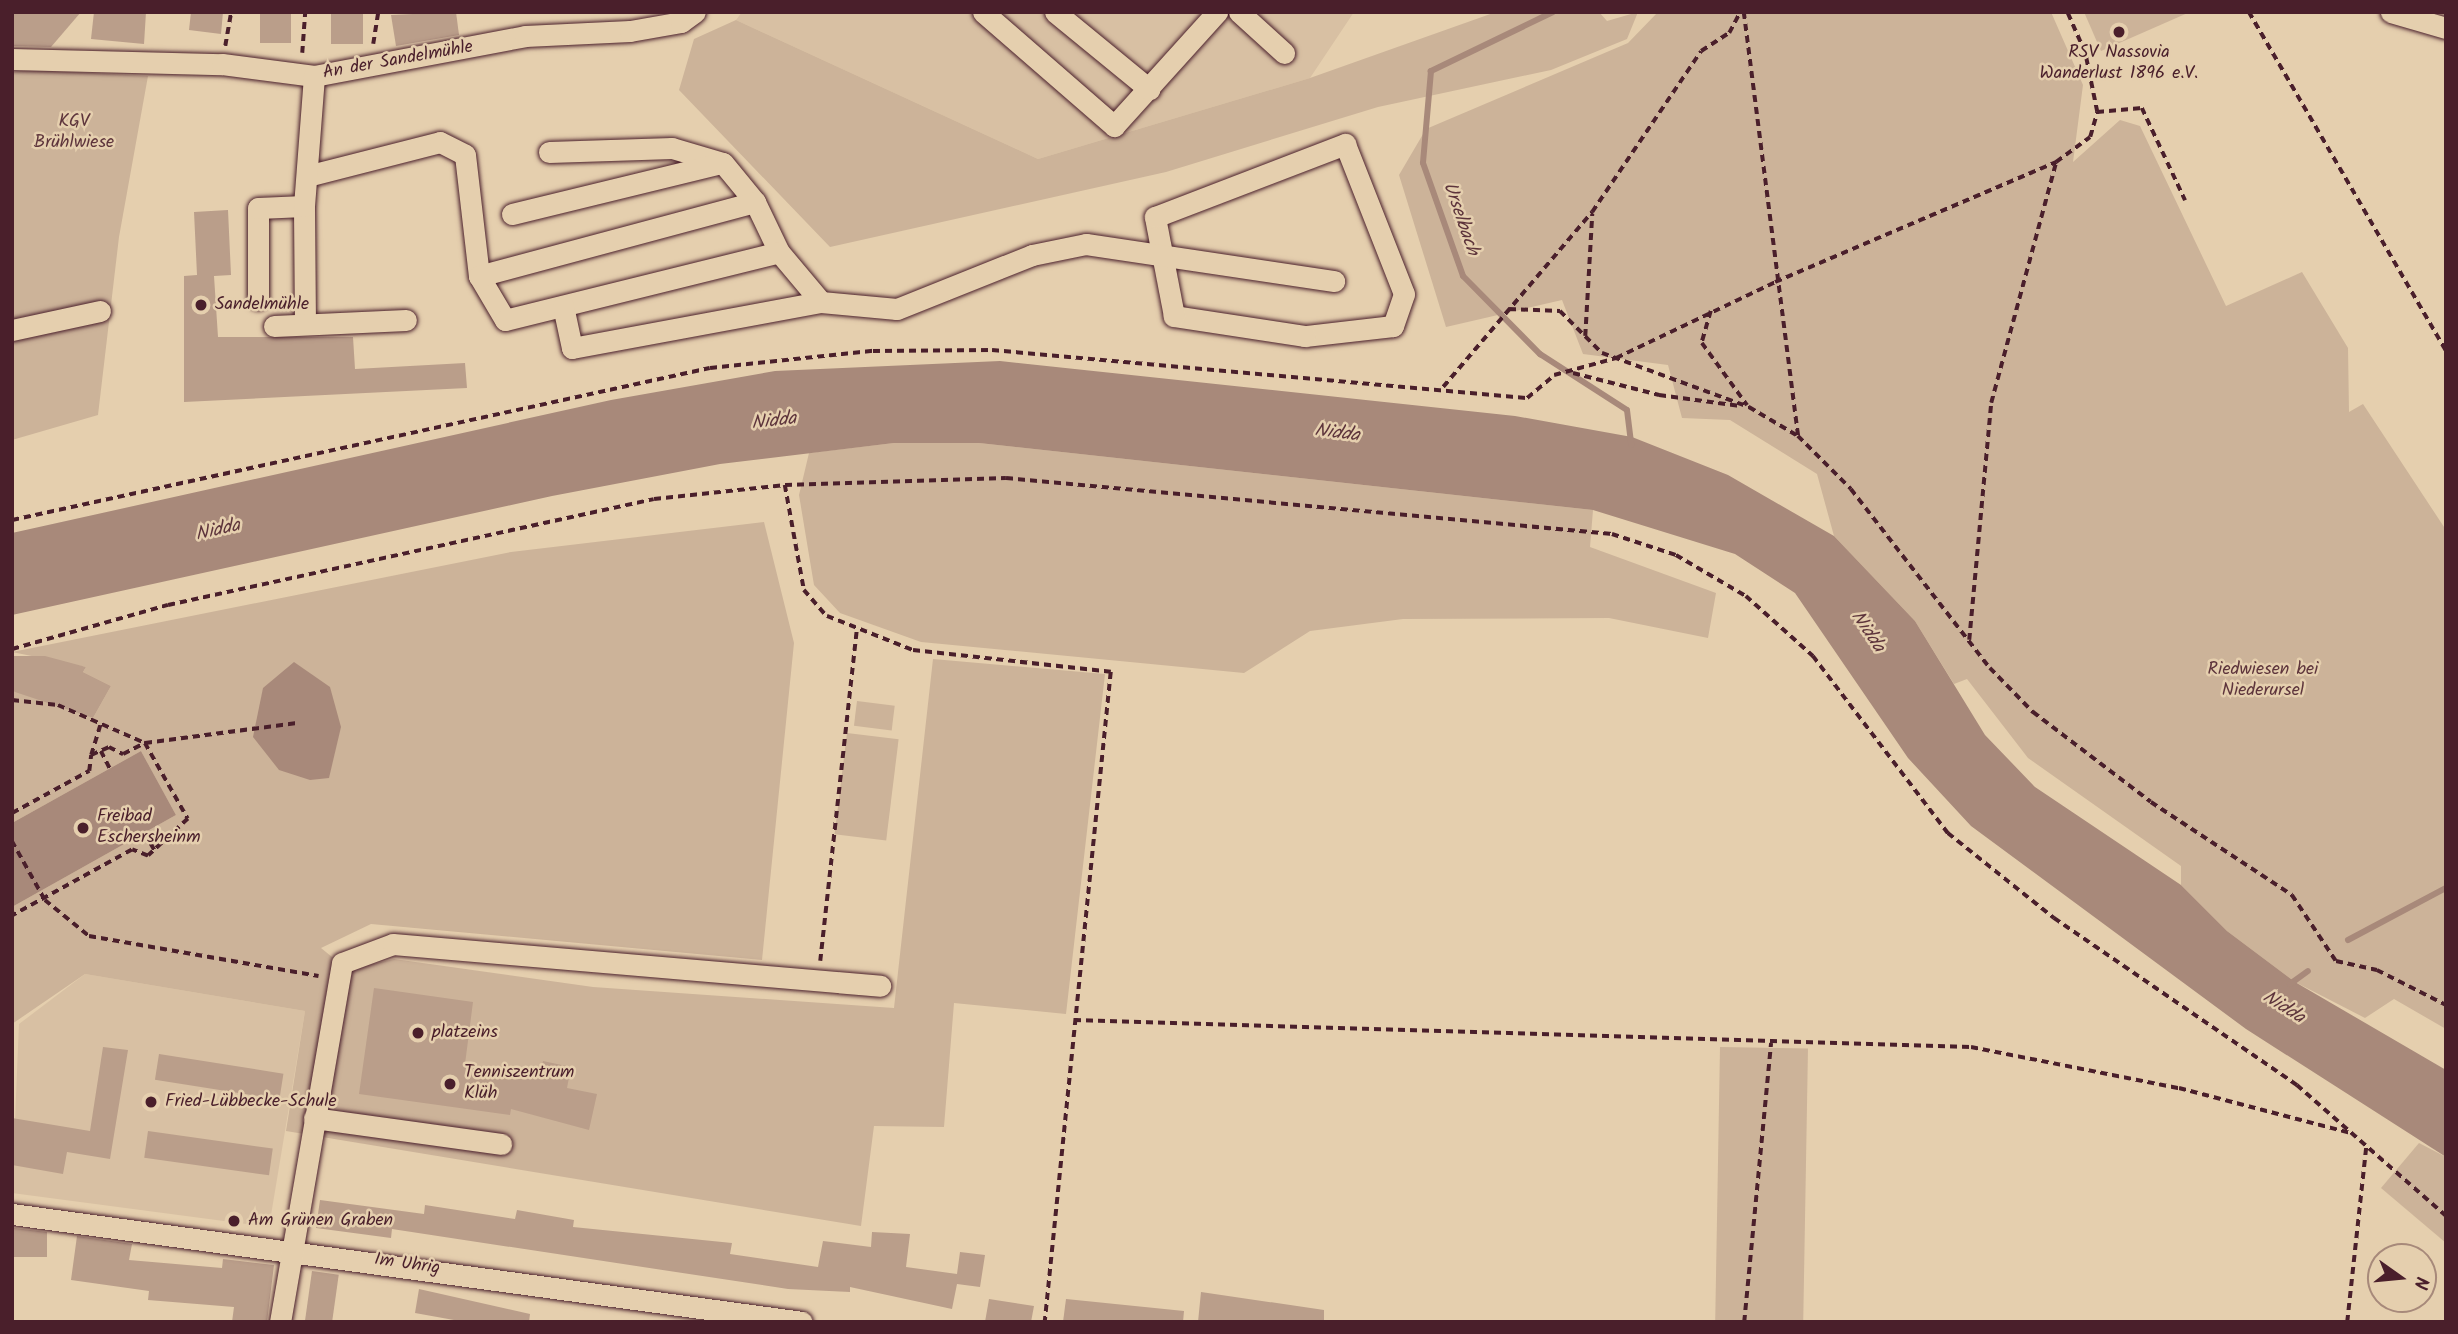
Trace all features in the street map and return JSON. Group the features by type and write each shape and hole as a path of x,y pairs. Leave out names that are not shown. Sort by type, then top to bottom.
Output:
{"street":[{"name":"An der Sandelmühle","path":"12,59 222,64 307,71 370,66 525,36 629,31 681,22 695,12"},
{"path":"983,12 1114,126 1217,12"},
{"path":"1055,12 1149,89"},
{"path":"1238,12 1284,53"},
{"path":"2391,12 2446,28"},
{"path":"305,324 307,71"},
{"path":"307,176 440,142 465,155 479,276 505,320 779,252"},
{"path":"1345,144 1404,294 1393,326 1304,336 1174,316 1158,257 1155,217 1345,144"},
{"path":"549,152 672,148 723,163 755,202 779,252 821,302"},
{"path":"512,214 723,163"},
{"path":"479,276 755,202"},
{"path":"258,299 258,208 304,206"},
{"path":"563,306 572,348 821,302 897,309 1032,255 1086,244 1158,257 1263,265 1334,281"},
{"path":"12,330 100,311"},
{"path":"274,326 406,320"},
{"path":"280,1322 289,1248 342,963 393,944 817,984 880,986"},
{"path":"314,1118 501,1144"},
{"name":"Im Uhrig","path":"12,1214 289,1248 802,1322"}],"path":[{"path":"223,58 231,12"},
{"path":"305,12 307,71"},
{"path":"370,66 378,12"},
{"path":"1444,387 1592,212 1701,51 1729,33 1742,12"},
{"path":"1742,12 1797,436"},
{"path":"12,520 710,368 873,351 992,350 1444,387 1527,398 1554,375 1572,373 1616,358 1711,310 2056,162 2090,136 2097,112 2085,53 2067,12"},
{"path":"2249,12 2446,351"},
{"path":"2097,112 2143,108 2185,200"},
{"path":"1969,640 1991,403 2056,162"},
{"path":"1585,336 1592,212"},
{"path":"1510,309 1560,311 1585,336 1616,358 1749,407 1797,436 1851,489 1969,640 2033,712 2151,802 2292,895 2336,961 2376,970 2446,1004"},
{"path":"1711,310 1702,324 1702,343 1749,407"},
{"path":"1572,373 1659,396 1749,407"},
{"path":"12,649 168,605 654,499 785,485 1006,478 1612,534 1676,555 1746,596 1813,656 1948,833 2054,918 2297,1085 2446,1216"},
{"path":"785,485 804,590 827,616 913,650 1111,672 1045,1322"},
{"path":"817,984 857,628"},
{"path":"12,700 58,705 145,743 188,819 166,832 155,851 148,856 132,850 12,916"},
{"path":"91,755 109,747 123,754 145,743 297,723"},
{"path":"12,813 89,771 100,725"},
{"path":"101,751 110,769"},
{"path":"145,833 155,851"},
{"path":"12,841 45,900 89,936 339,980"},
{"path":"1074,1020 1971,1047 2179,1088 2353,1133"},
{"path":"1744,1322 1771,1043"},
{"path":"2347,1322 2366,1145"}],"shaded area":[{"path":"742,12 1354,12 1310,78 1038,159 736,20"},
{"name":"Fried-Lübbecke-Schule","path":"85,974 305,1011 269,1227 12,1193 19,1024"}],"green space":[{"path":"1496,12 1599,12 1607,21 1638,12 1627,39 1551,70 1378,107 1166,172 830,247 679,90 694,39 736,20 1038,159 1310,78"},
{"name":"Riedwiesen bei Niederursel","path":"1658,12 2051,12 2083,85 2073,162 2120,120 2140,126 2226,306 2302,272 2348,348 2349,412 2363,404 2446,530 2446,1029 2394,999 2365,1018 2295,982 2227,931 2181,885 2181,866 2028,758 1967,679 1954,684 1915,621 1834,536 1817,474 1730,420 1682,418 1668,365 1583,354 1562,300 1446,327 1399,175 1426,129 1628,43"},
{"name":"RSV Nassovia Wanderlust 1896 e.V.","path":"2084,12 2190,12 2101,51"},
{"name":"KGV Brühlwiese","path":"29,70 148,76 119,237 98,415 12,440 12,72"},
{"path":"894,443 979,443 1593,510 1590,547 1716,593 1708,638 1609,618 1403,619 1310,631 1244,673 921,642 840,613 814,585 799,495 809,453"},
{"path":"764,522 794,643 762,960 371,924 321,948 348,970 394,959 593,987 894,1008 933,659 1105,674 1066,1014 954,1003 944,1127 874,1126 861,1226 286,1131 305,1011 85,974 12,1024 12,907 176,815 141,751 12,823 14,692 33,692 93,718 111,686 83,672 86,667 12,652 511,552"},
{"path":"857,701 895,706 892,730 854,726"},
{"path":"847,733 899,739 886,841 835,834"},
{"path":"1720,1047 1808,1049 1803,1322 1715,1322"},
{"path":"2419,1143 2446,1157 2446,1243 2381,1188"}],"water":[{"name":"Nidda","path":"1000,361 1515,416 1632,437 1728,475 1834,536 1915,621 1985,735 2035,787 2181,885 2227,931 2295,982 2446,1070 2446,1157 2246,1029 1971,826 1908,758 1795,593 1735,554 1593,510 979,443 894,443 720,464 552,496 12,615 12,533 611,400 775,371"},
{"path":"294,662 330,687 341,727 329,778 310,780 279,770 253,737 263,688"},
{"name":"Freibad Eschersheinm","path":"141,751 176,815 12,907 12,823"}],"building":[{"path":"12,12 81,12 51,47 12,46"},
{"path":"94,12 146,12 144,44 91,39"},
{"path":"191,12 223,12 221,34 189,30"},
{"path":"260,12 291,12 291,43 260,43"},
{"path":"331,12 363,12 363,44 331,44"},
{"path":"456,12 459,35 396,46 391,15"},
{"path":"228,210 231,275 214,276 218,337 353,337 355,369 465,363 467,388 184,402 184,276 197,275 194,212"},
{"path":"12,656 45,656 86,667 83,672 111,686 93,718 12,691"},
{"name":"platzeins","path":"374,988 473,1002 465,1064 540,1074 543,1061 571,1067 567,1088 597,1094 589,1130 511,1109 510,1115 359,1094"},
{"path":"103,1047 128,1050 110,1159 67,1152 63,1174 12,1165 12,1118 90,1131"},
{"path":"159,1054 283,1074 279,1099 155,1080"},
{"path":"148,1131 273,1149 269,1175 144,1158"},
{"path":"320,1200 424,1214 425,1205 515,1219 517,1210 574,1220 573,1227 732,1243 730,1254 818,1267 823,1241 871,1247 872,1232 910,1234 906,1267 957,1274 960,1252 985,1255 980,1287 957,1284 952,1309 850,1287 850,1292 788,1289 392,1229 391,1238 316,1228"},
{"path":"14,1228 47,1232 47,1257 13,1257"},
{"path":"77,1236 132,1244 129,1260 222,1268 223,1259 274,1265 267,1322 232,1322 234,1307 148,1300 149,1291 71,1280"},
{"path":"312,1271 339,1275 332,1322 305,1322"},
{"path":"419,1289 530,1314 529,1322 465,1322 415,1313"},
{"path":"1201,1292 1324,1310 1324,1322 1198,1322"},
{"path":"989,1299 1034,1306 1031,1322 985,1322"},
{"path":"1066,1299 1184,1311 1183,1322 1063,1322"}],"waterway":[{"name":"Urselbach","path":"1553,12 1431,71 1423,163 1463,276 1540,354 1627,410 1631,445"},
{"path":"2348,940 2446,888"},
{"path":"2290,984 2308,971"}],"place":[{"name":"RSV Nassovia Wanderlust 1896 e.V.","path":"2119,32"},
{"name":"Sandelmühle","path":"201,305"},
{"name":"Freibad Eschersheinm","path":"83,828"},
{"name":"platzeins","path":"418,1033"},
{"name":"Tenniszentrum Klüh","path":"450,1084"},
{"name":"Fried-Lübbecke-Schule","path":"151,1102"},
{"name":"Am Grünen Graben","path":"234,1221"}]}
